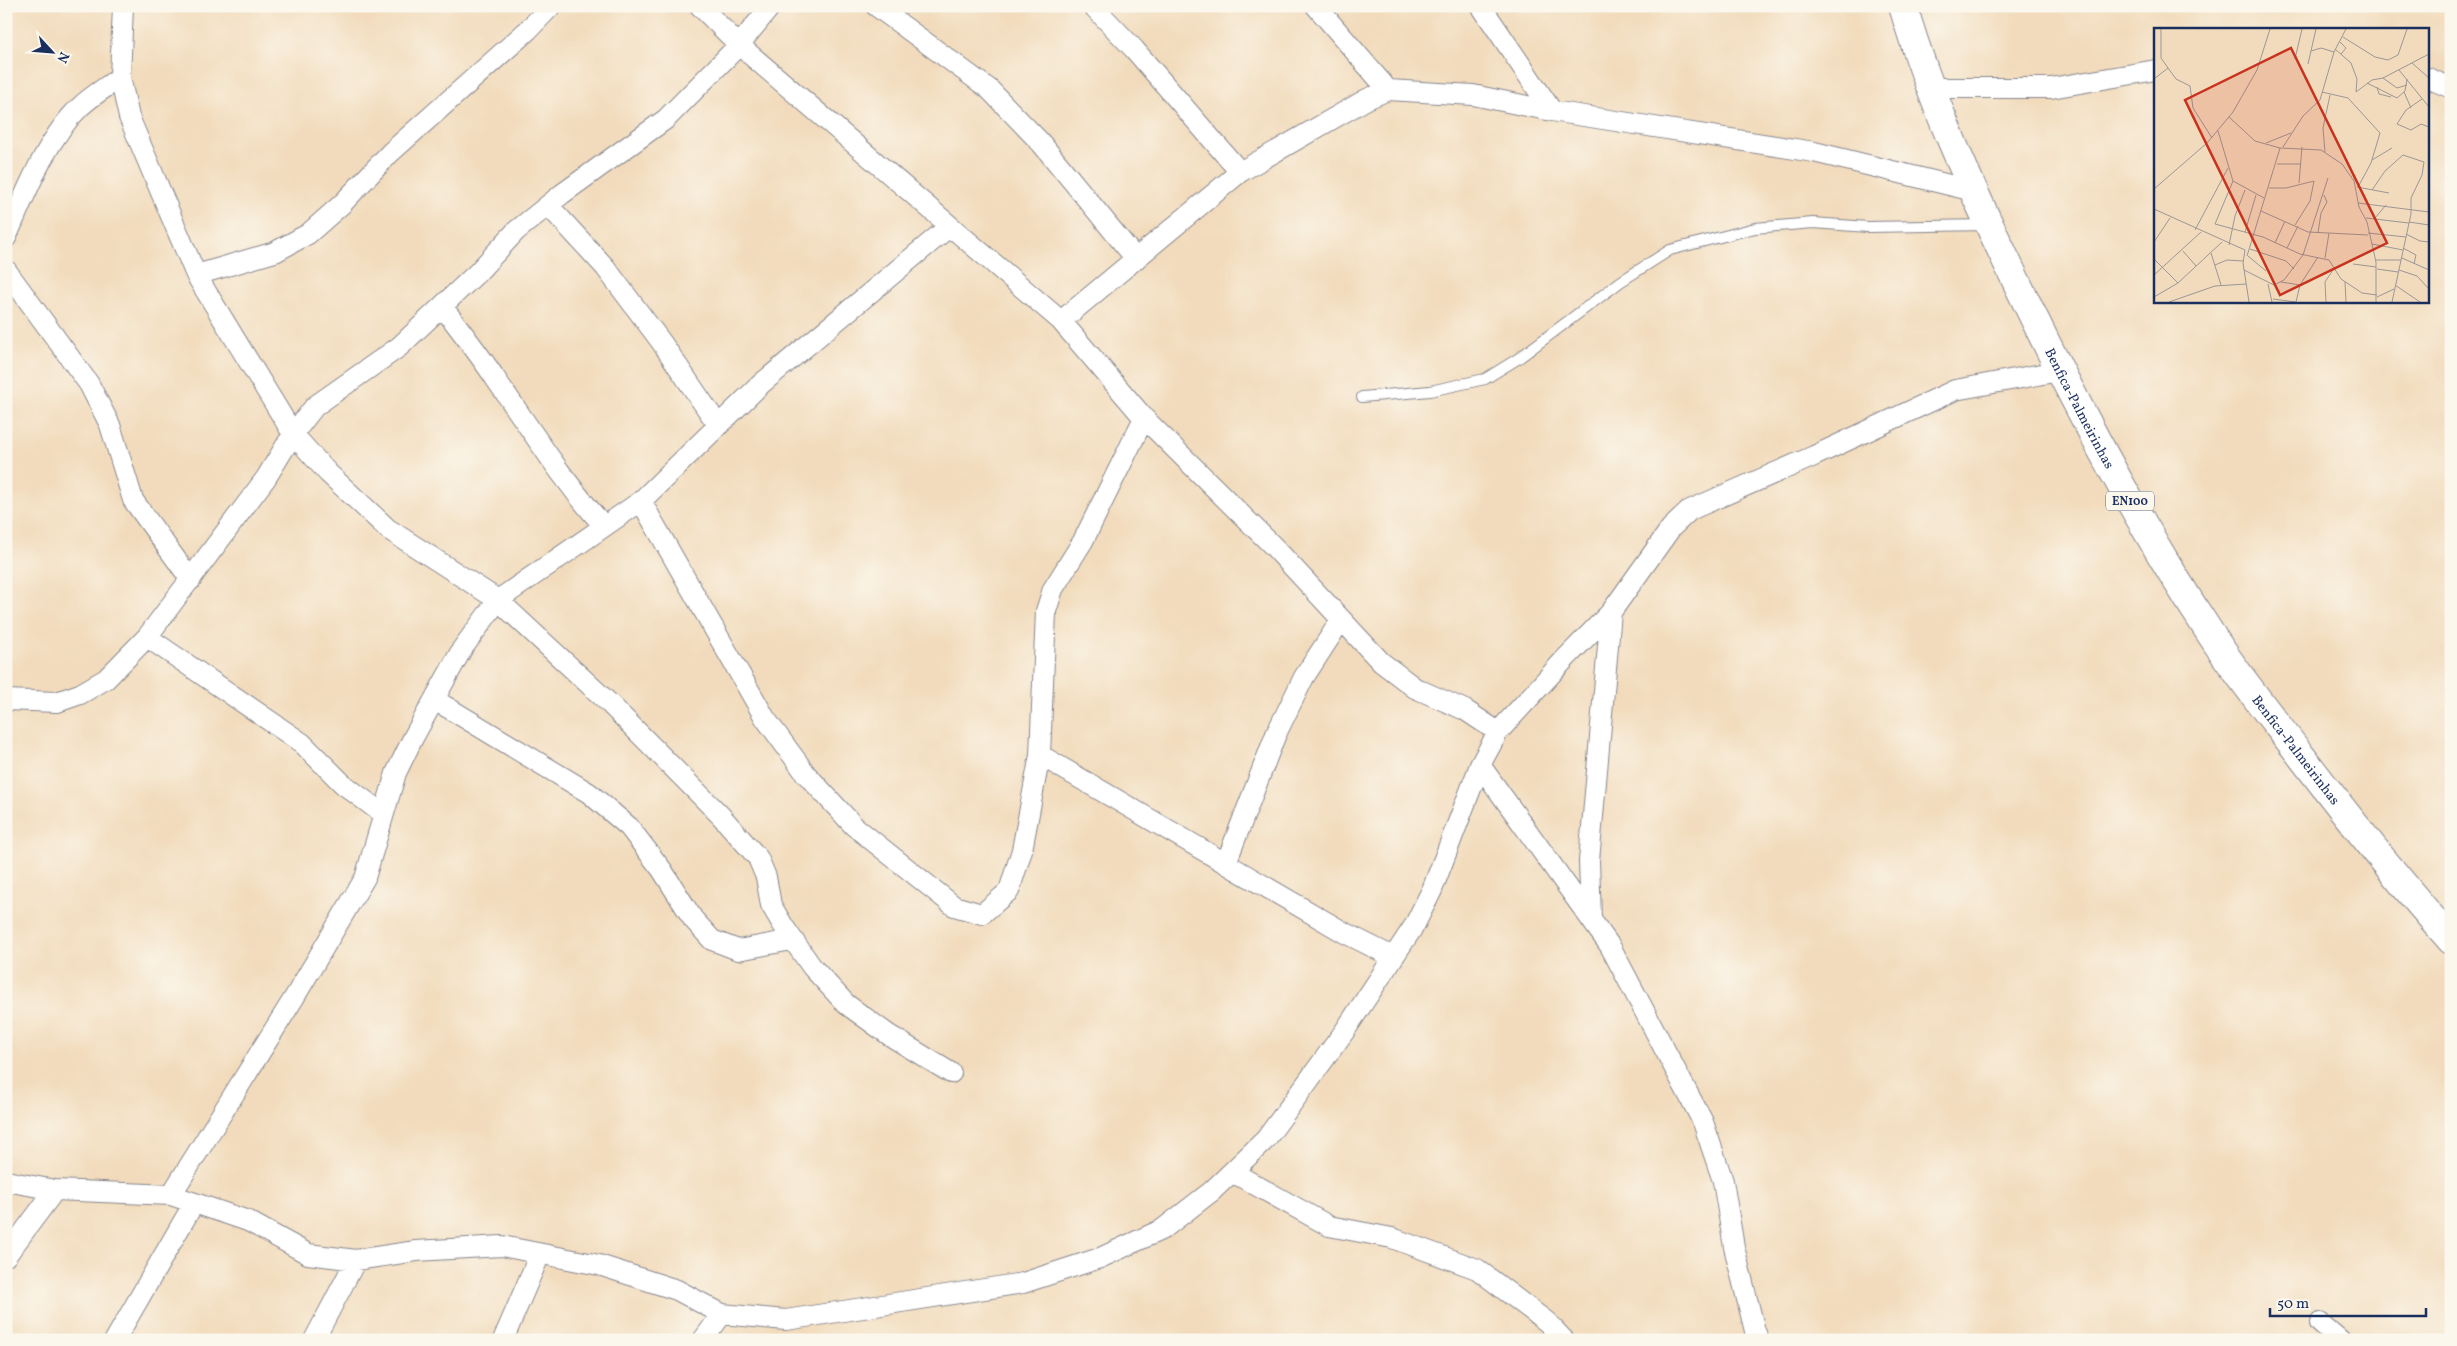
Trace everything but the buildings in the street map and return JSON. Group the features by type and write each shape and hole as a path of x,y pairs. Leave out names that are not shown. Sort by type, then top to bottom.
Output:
{"main road":[{"name":"Benfica-Palmeirinhas","path":"1903,6 1931,88 1989,225 2060,371 2130,502 2214,640 2260,703 2354,826 2451,940"}],"street":[{"path":"123,6 120,78 129,117 196,275 293,434 328,473 388,529 498,600 621,715 721,816 758,858 766,877 771,905 792,940 812,967 846,1004 889,1034 951,1072"},
{"path":"196,275 275,252 308,234 342,204 390,154 528,30 551,6"},
{"path":"700,6 739,45 1061,321 1144,418 1274,548 1381,662 1415,688 1465,710 1498,732"},
{"path":"7,699 57,702 80,694 106,679 147,637 191,580 266,478 293,434 316,406 399,347 516,232 548,205 666,119 739,45 771,6"},
{"path":"876,6 988,89 1041,143 1136,259"},
{"path":"1093,6 1134,49 1240,172"},
{"path":"1316,6 1388,90"},
{"path":"1481,6 1552,110"},
{"path":"1931,88 2051,88 2154,70"},
{"path":"6,238 25,195 54,140 80,107 120,78"},
{"path":"2430,79 2451,88"},
{"path":"1061,321 1240,172 1367,99 1388,90 1473,95 1552,110 1814,152 1974,191"},
{"path":"548,205 605,267 662,343 718,425"},
{"path":"171,1195 294,998 365,878 373,857 383,814 396,773 462,649 498,600 641,501 761,384 950,226"},
{"path":"6,270 89,384 110,425 133,500 191,580"},
{"path":"442,306 497,380 574,493 604,526"},
{"path":"6,1181 55,1190 171,1195 248,1220 308,1254 356,1260 416,1251 502,1246 599,1265 677,1290 722,1314 786,1320 1023,1283 1100,1258 1163,1229 1212,1191 1266,1138 1344,1032 1414,926 1432,890 1480,765 1498,732 1612,612 1671,528 1690,510 1814,456 1955,390 2060,371"},
{"path":"641,501 764,718 806,774 854,826 954,906 982,914 1009,891 1022,850 1040,755 1043,655 1048,604 1053,589 1083,540 1144,418"},
{"path":"1591,918 1589,861 1612,612"},
{"path":"1226,863 1276,734 1304,677 1341,620"},
{"path":"147,637 302,743 343,784 383,814"},
{"path":"435,700 589,792 629,827 662,870 693,920 712,940 738,950 792,940"},
{"path":"1040,755 1345,933 1393,957"},
{"path":"1480,765 1610,946 1703,1122 1723,1181 1734,1247 1755,1331 1760,1340"},
{"path":"1232,1172 1328,1226 1392,1238 1477,1269 1547,1322 1564,1340"},
{"path":"6,1256 55,1190"},
{"path":"115,1340 194,1203"},
{"path":"503,1340 540,1254"},
{"path":"314,1340 356,1260"},
{"path":"710,1337 722,1314"},
{"path":"2320,1323 2340,1340"}],"lane":[{"path":"1362,397 1430,391 1485,379 1519,358 1620,282 1670,250 1755,228 1813,223 1868,227 1989,225"}]}
